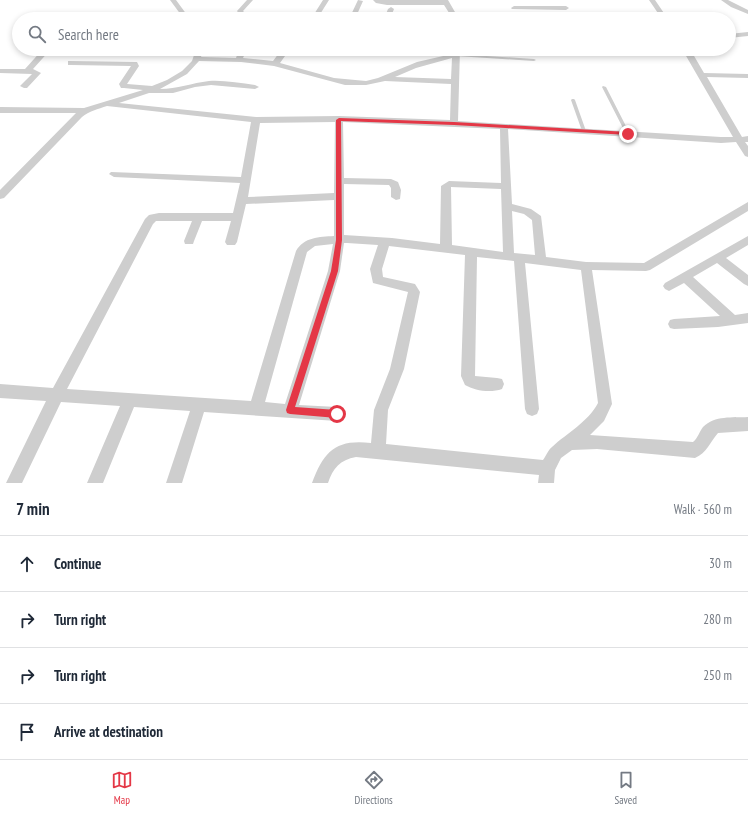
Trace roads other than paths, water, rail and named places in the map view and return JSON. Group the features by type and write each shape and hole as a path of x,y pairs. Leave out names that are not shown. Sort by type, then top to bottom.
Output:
{"street":[{"path":"173,0 182,12"},
{"path":"241,12 245,4 250,0"},
{"path":"318,12 326,0"},
{"path":"376,0 378,2 387,3 445,1 452,12"},
{"path":"652,0 660,12"},
{"path":"724,0 733,6 748,12"},
{"path":"355,12 360,1"},
{"path":"733,6 748,6"},
{"path":"514,8 566,8"},
{"path":"736,35 748,34"},
{"path":"27,71 41,56"},
{"path":"0,110 85,111 151,90 180,76 190,68 198,59 199,56"},
{"path":"238,61 240,56"},
{"path":"275,64 281,56"},
{"path":"198,59 275,64 336,82 367,83 385,79 420,64 444,56"},
{"path":"454,123 456,56"},
{"path":"690,56 743,139 748,154"},
{"path":"71,63 134,64 135,66 123,84 124,86 151,90 173,91 195,85 211,83 255,87"},
{"path":"0,71 27,71 37,73 24,86"},
{"path":"701,75 748,76"},
{"path":"385,79 455,82"},
{"path":"108,104 256,120 339,120 454,123 721,140 743,139"},
{"path":"0,196 40,154 85,111"},
{"path":"231,242 242,201 256,120"},
{"path":"290,410 334,271 339,240 339,120"},
{"path":"504,127 508,207 532,409"},
{"path":"114,174 245,180"},
{"path":"338,181 391,182 396,188 396,198"},
{"path":"446,249 446,186 449,184 456,184 507,186"},
{"path":"242,201 338,196"},
{"path":"256,408 302,252 306,246 313,242 339,240 385,242 586,266 646,267 748,206"},
{"path":"508,207 529,212 537,219 541,260"},
{"path":"190,241 199,216"},
{"path":"14,483 56,394 149,222 153,218 159,217 238,217"},
{"path":"669,286 748,240"},
{"path":"378,451 381,410 397,369 414,292 411,287 377,280 376,269 385,242"},
{"path":"471,252 468,376 470,381 474,383 497,384"},
{"path":"718,258 748,281"},
{"path":"320,483 325,468 334,456 345,450 356,448 546,476 556,453 570,443 599,416 606,404 586,266"},
{"path":"685,277 732,320"},
{"path":"674,324 718,322 748,318"},
{"path":"0,391 337,414"},
{"path":"95,483 130,399"},
{"path":"174,483 199,404"},
{"path":"570,443 597,442 695,450 702,444 707,434 715,426 748,424"}],"lane":[{"path":"495,56 534,60"},
{"path":"604,86 628,134"},
{"path":"573,100 584,131"}]}
